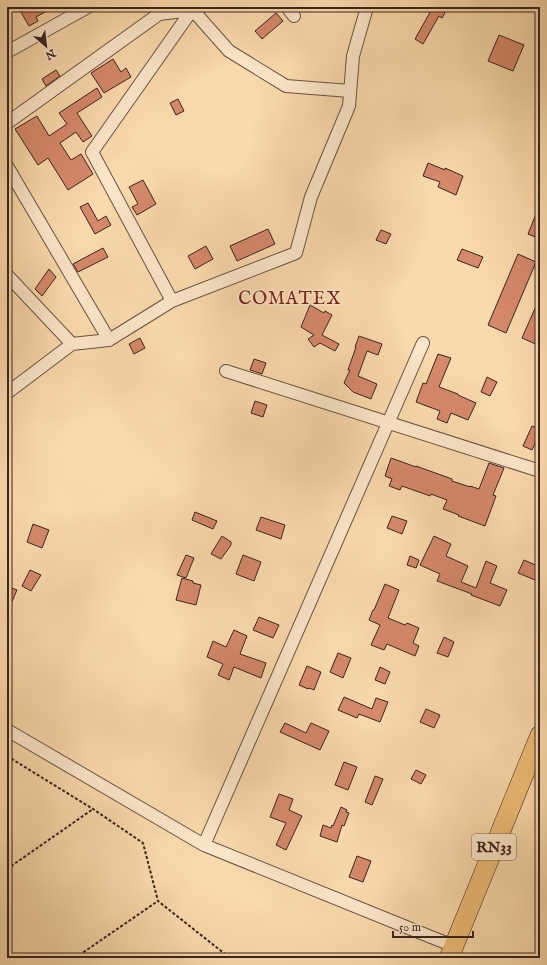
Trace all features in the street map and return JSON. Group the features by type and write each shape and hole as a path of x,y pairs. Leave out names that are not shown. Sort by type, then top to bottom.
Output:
{"main road":[{"name":"RN33","path":"451,954 540,735"}],"street":[{"path":"148,7 159,14"},
{"path":"7,393 72,344 109,340 172,301 296,253 311,197 349,106 353,56 367,7"},
{"path":"7,122 159,14 195,8"},
{"path":"195,8 228,51 286,86 350,91"},
{"path":"172,301 92,152 195,8"},
{"path":"7,52 82,9"},
{"path":"7,166 109,340"},
{"path":"7,275 72,344"},
{"path":"204,845 423,343"},
{"path":"226,371 540,471"},
{"path":"7,730 204,845 451,954"}],"path":[{"path":"7,756 93,809 143,843 158,901 230,958"},
{"path":"7,869 93,809"},
{"path":"75,958 158,901"}],"building":[{"path":"18,7 54,7 36,17 38,21 29,26"},
{"path":"433,7 448,7 442,18 439,16 423,44 415,39"},
{"path":"276,13 283,21 262,39 255,31"},
{"path":"499,35 524,45 513,71 488,61"},
{"path":"113,59 121,72 126,68 131,77 104,93 91,73"},
{"path":"56,70 60,76 46,86 42,79"},
{"path":"97,88 102,97 77,113 92,136 83,142 76,132 60,143 71,160 81,154 93,174 68,190 48,158 38,165 15,129 37,116 49,136 67,124 59,113"},
{"path":"178,99 184,111 176,115 170,103"},
{"path":"428,163 445,170 445,168 463,176 456,195 438,187 440,182 423,176"},
{"path":"143,180 156,204 137,215 132,207 138,204 129,187"},
{"path":"88,203 98,221 106,216 111,225 95,234 80,207"},
{"path":"540,204 540,239 528,234"},
{"path":"268,229 275,244 237,261 230,246"},
{"path":"381,230 391,234 386,244 376,240"},
{"path":"206,246 213,259 195,269 188,256"},
{"path":"103,248 108,257 78,272 73,264"},
{"path":"462,249 483,257 478,268 457,260"},
{"path":"518,254 536,262 506,333 488,325"},
{"path":"49,269 56,277 42,296 35,289"},
{"path":"540,297 540,346 522,338"},
{"path":"310,305 324,313 325,311 332,315 322,335 339,344 335,351 320,343 314,347 308,339 314,335 301,327"},
{"path":"359,336 382,344 378,355 367,351 358,376 377,384 371,399 353,392 344,383 350,370 348,370"},
{"path":"140,338 145,348 134,354 129,344"},
{"path":"438,354 451,358 439,387 476,403 468,420 451,413 447,423 437,419 440,411 416,402 423,383 426,384"},
{"path":"254,359 266,363 262,374 250,370"},
{"path":"487,377 497,382 490,396 481,392"},
{"path":"255,401 267,405 263,417 251,413"},
{"path":"532,426 540,429 540,440 537,439 532,450 523,446"},
{"path":"391,458 452,479 452,481 479,489 489,463 504,468 493,495 496,496 485,526 443,509 447,500 431,494 430,496 402,486 400,490 389,486 392,479 385,476"},
{"path":"195,512 217,521 213,529 192,520"},
{"path":"392,516 407,521 402,534 387,528"},
{"path":"261,517 285,525 281,539 256,530"},
{"path":"33,524 49,530 42,548 27,542"},
{"path":"222,536 231,542 231,545 221,559 211,554"},
{"path":"434,536 451,544 446,556 468,566 461,582 476,588 486,561 497,566 490,583 507,590 500,606 437,581 440,574 420,565"},
{"path":"186,555 194,558 186,578 177,575"},
{"path":"243,555 261,562 254,581 236,574"},
{"path":"410,556 419,560 416,568 407,565"},
{"path":"524,560 540,567 540,582 518,573"},
{"path":"30,570 41,575 31,591 22,586"},
{"path":"182,578 201,585 196,605 176,600"},
{"path":"385,584 399,590 388,618 405,625 407,623 419,628 413,643 419,646 415,656 387,644 384,650 371,645 380,625 369,620"},
{"path":"7,586 17,590 7,613"},
{"path":"259,617 279,625 273,638 253,630"},
{"path":"234,630 247,636 240,654 266,663 261,678 234,667 229,680 218,675 223,664 207,657 213,641 226,647"},
{"path":"444,637 454,642 448,657 437,653"},
{"path":"338,653 351,658 343,678 330,672"},
{"path":"307,666 321,672 314,690 299,685"},
{"path":"380,667 390,672 385,684 375,680"},
{"path":"344,697 372,709 376,698 388,702 380,722 359,714 357,718 338,710"},
{"path":"426,709 440,715 434,728 420,722"},
{"path":"285,723 306,733 311,723 329,731 320,750 280,732"},
{"path":"344,762 357,767 348,790 335,785"},
{"path":"416,770 426,775 421,784 411,779"},
{"path":"375,776 383,779 372,805 365,802"},
{"path":"279,794 293,799 289,810 302,816 286,850 276,845 286,823 270,817"},
{"path":"341,807 349,813 344,826 342,825 337,842 320,836 323,825 331,828 332,825 333,826"},
{"path":"357,856 371,861 363,882 349,877"}],"district":[{"name":"COMATEX","path":"290,299"}]}
